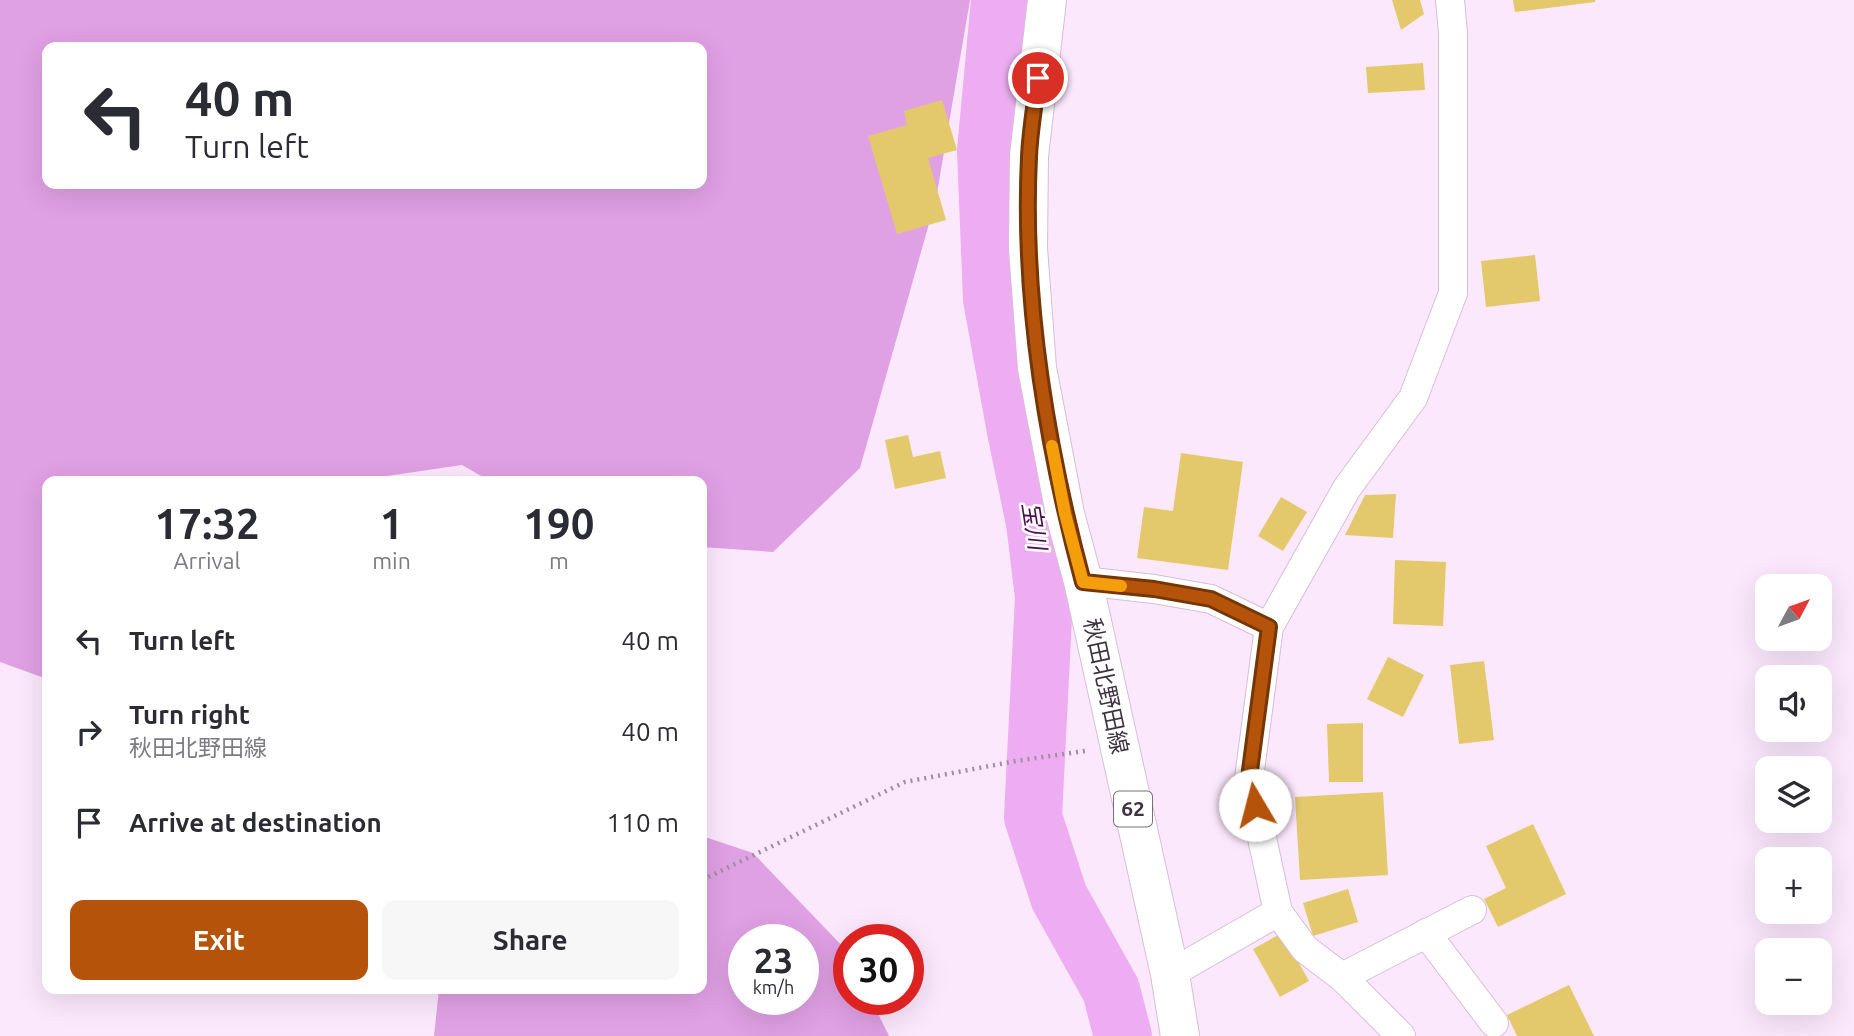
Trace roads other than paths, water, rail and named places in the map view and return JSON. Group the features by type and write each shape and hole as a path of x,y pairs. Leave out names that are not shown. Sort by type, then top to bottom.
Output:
{"main road":[{"name":"秋田北野田線","path":"1047,0 1029,156 1028,248 1037,368 1065,514 1083,582 1170,974 1180,1036"}],"street":[{"path":"1402,1036 1342,977 1306,949 1278,912 1249,778 1269,627 1347,488 1413,398 1453,293 1453,33 1450,0"},
{"path":"1083,582 1154,589 1211,599 1269,627"},
{"path":"1342,977 1472,910"},
{"path":"1170,974 1278,912"},
{"path":"1426,933 1494,1023"}],"waterway":[{"name":"宝川","path":"1000,0 986,151 992,299 1035,523 1044,597 1033,817 1059,897 1111,990 1123,1036"}]}
